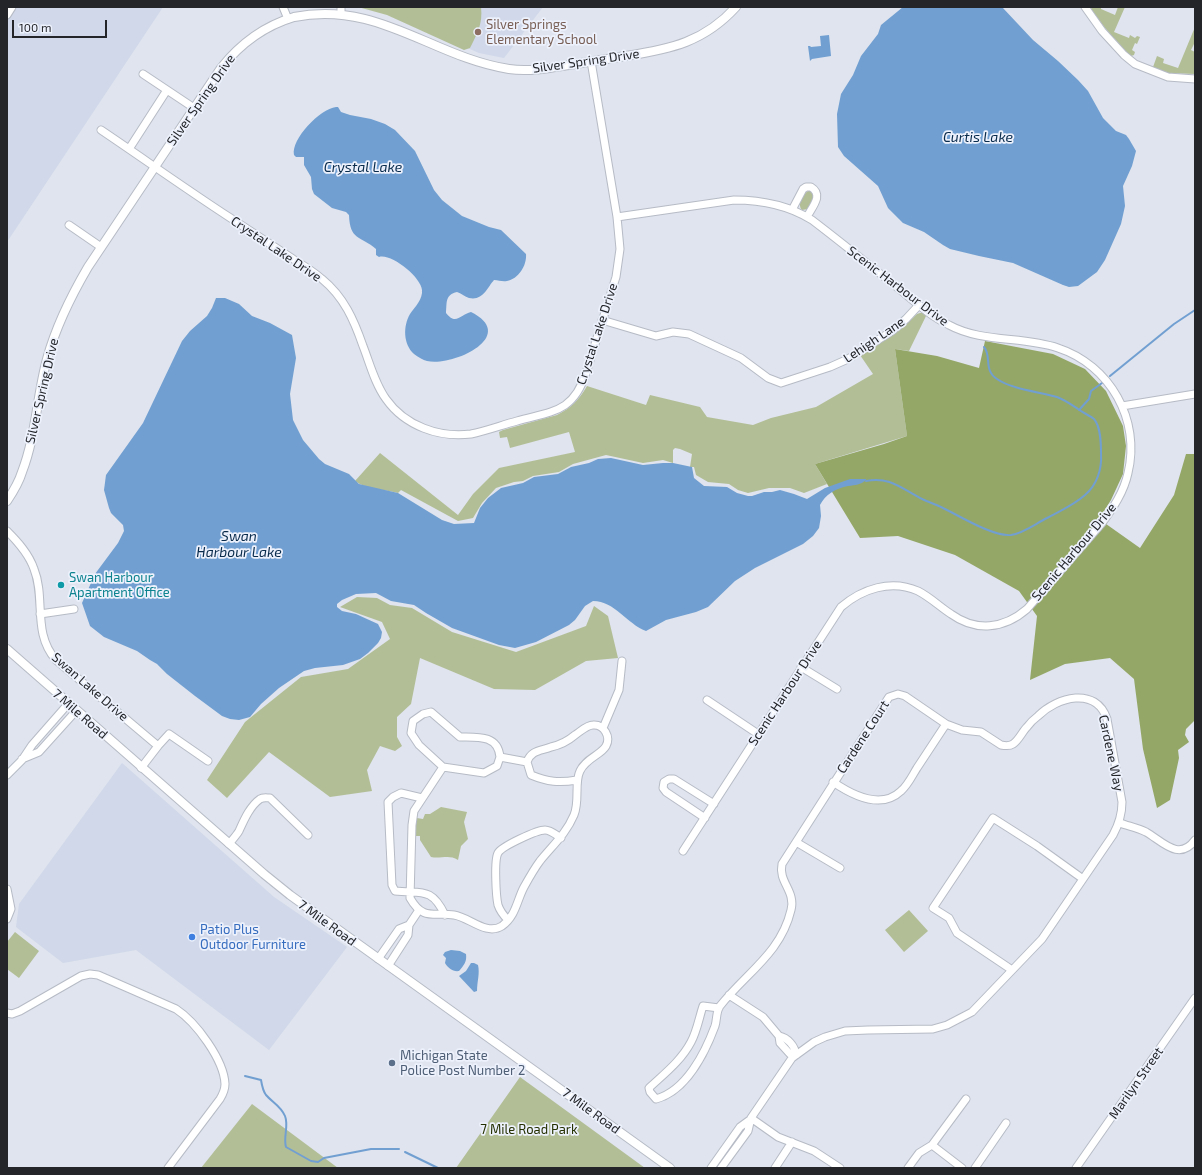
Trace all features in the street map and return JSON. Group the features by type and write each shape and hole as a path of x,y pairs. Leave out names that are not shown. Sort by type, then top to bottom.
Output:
{"street":[{"path":"7,15 12,7"},
{"path":"283,7 288,19"},
{"name":"Silver Spring Drive","path":"7,501 23,470 30,445 45,366 57,328 74,291 101,247 221,68 234,53 256,35 272,25 288,19 315,12 341,9 381,19 488,65 510,69 533,70 656,51 677,46 710,29 736,7"},
{"path":"1085,7 1102,31 1124,55 1135,64 1168,77 1195,79"},
{"name":"Crystal Lake Drive","path":"101,130 309,270 329,286 339,296 352,317 379,388 387,400 403,417 413,424 427,430 449,435 472,434 549,412 566,405 576,396 580,389 616,277 619,260 620,238 592,61"},
{"path":"143,74 194,108"},
{"path":"128,149 167,90"},
{"path":"792,210 803,189 806,187 811,187 816,192 817,198 807,217"},
{"name":"Scenic Harbour Drive","path":"617,217 734,200 749,200 769,203 792,210 807,217 941,321 963,331 980,335 1043,344 1059,348 1074,354 1089,363 1103,376 1114,390 1122,406 1129,427 1131,450 1128,473 1121,495 1102,523 1021,614 1011,621 989,626 975,625 956,618 925,595 914,590 896,586 875,588 858,594 841,607 683,851"},
{"path":"69,226 101,247"},
{"name":"Lehigh Lane","path":"602,320 656,336 673,332 689,334 741,358 768,378 781,382 848,359 892,331 906,320 919,305"},
{"path":"1122,406 1195,394"},
{"name":"Swan Lake Drive","path":"7,531 27,554 34,570 38,583 43,638 50,654 158,746"},
{"path":"40,614 74,609"},
{"name":"7 Mile Road","path":"7,649 141,768 290,895 670,1168"},
{"path":"603,728 619,690 622,661"},
{"path":"801,667 837,689"},
{"name":"Cardene Court","path":"898,694 905,696 946,724 905,788 893,797 881,801 868,799 851,793 833,782 891,695 898,694"},
{"name":"Cardene Way","path":"946,724 962,730 981,732 1002,745 1009,746 1015,742 1037,716 1052,706 1076,698 1085,698 1094,701 1103,709 1107,719 1122,802 1120,823"},
{"path":"707,700 758,734"},
{"path":"7,775 22,760 32,744 68,704"},
{"path":"22,760 40,752 76,711"},
{"path":"431,712 460,737 488,739 496,743 500,750 500,757 497,766 484,773 443,767 419,745 411,733 413,721 423,714 431,712"},
{"path":"443,767 414,811 412,825 410,898 419,910 432,915 459,916 486,928 502,926 512,916 517,908 523,889 530,876 540,861 561,838 574,813 578,795 577,780 580,771 584,764 604,749 607,744 608,737 606,732 598,725 589,726 562,743 534,752 527,762 531,775 544,781 562,782 577,780"},
{"path":"141,768 169,734 208,761"},
{"path":"500,757 527,762"},
{"path":"705,818 666,792 663,788 664,782 669,779 674,779 714,804"},
{"path":"719,1008 703,1006 692,1041 672,1068 649,1088 650,1092 656,1099 666,1096 676,1089 696,1065 704,1052 717,1022 719,1008 729,995 773,949 788,921 792,909 792,898 782,876 781,867 833,782"},
{"path":"422,798 401,793 393,797 388,802 392,885 395,891 422,892 430,896 436,900 445,915"},
{"path":"229,844 248,814 261,799 264,798 270,798 308,835"},
{"path":"1012,970 957,933 949,918 933,908 993,818 1037,846 1083,879"},
{"path":"712,1168 740,1126 751,1118 796,1055 814,1042 845,1031 929,1030 947,1025 972,1012 1042,939 1120,823 1146,832 1172,848 1183,849 1191,845 1195,840"},
{"path":"508,920 503,915 498,904 495,859 499,851 518,840 546,830 561,838"},
{"path":"796,842 840,868"},
{"path":"7,889 11,909 7,919"},
{"path":"378,958 400,929 408,925 419,910"},
{"path":"388,966 408,935 408,925"},
{"path":"7,1014 20,1011 81,976 90,974 98,975 176,1009 184,1014 214,1051 225,1086 220,1099 168,1168"},
{"path":"729,995 763,1017 779,1036 786,1038 795,1049 796,1055"},
{"name":"Marilyn Street","path":"1078,1167 1195,998"},
{"path":"908,1168 919,1153 932,1145 966,1100"},
{"path":"751,1118 778,1137 814,1151 840,1168"},
{"path":"721,1168 748,1131 751,1118"},
{"path":"975,1168 1006,1124"},
{"path":"775,1168 792,1142"},
{"path":"932,1145 962,1168"}],"shaded area":[{"path":"7,7 163,7 7,242"},
{"name":"Silver Springs Elementary School","path":"374,7 543,7 504,58 479,53"},
{"path":"122,763 274,897 347,947 269,1050 136,950 63,963 16,927 19,904"}],"green space":[{"path":"358,7 481,7 481,19 479,29 470,48 464,50 387,15"},
{"path":"1092,7 1101,7 1101,9 1115,15 1118,7 1125,7 1114,32 1129,38 1130,35 1135,38 1137,36 1140,37 1132,50 1135,52 1134,55 1131,56 1128,54 1105,28 1091,9"},
{"path":"1195,27 1195,42 1191,50 1195,52 1195,74 1167,73 1153,67 1157,56 1164,59 1163,63 1178,68"},
{"path":"808,191 811,191 814,197 808,209 802,210 800,205 801,200"},
{"path":"920,313 923,313 926,316 909,351 895,349 907,436 815,464 827,484 804,493 790,488 769,488 748,493 738,490 729,484 708,482 696,475 694,467 690,467 692,454 675,448 673,450 673,463 663,460 643,463 606,455 573,464 559,472 533,476 523,481 514,482 496,488 482,503 473,518 458,521 401,490 398,493 376,489 355,481 380,453 458,515 473,494 499,468 575,452 569,432 510,448 507,437 500,438 499,432 557,415 574,403 587,386 646,405 650,395 700,407 707,417 753,425 771,418 816,407 873,374 860,355 902,328"},
{"path":"985,341 1053,354 1085,369 1106,391 1123,426 1126,446 1123,474 1111,500 1099,519 1140,548 1174,495 1186,454 1195,454 1195,720 1186,729 1185,735 1189,742 1178,750 1179,758 1170,800 1157,808 1143,749 1134,679 1110,658 1065,664 1030,680 1037,616 1019,591 955,555 898,536 860,538 815,464 907,436 895,349 937,356 979,368"},
{"path":"357,597 377,598 390,605 412,608 452,632 516,652 586,626 594,606 608,616 618,658 586,661 535,690 494,689 420,658 411,704 397,717 397,737 402,746 395,751 380,746 367,770 372,791 330,797 269,752 227,798 207,780 245,722 301,677 348,669 390,639 382,622 340,607"},
{"path":"441,807 467,812 464,822 468,839 461,846 458,860 451,857 431,857 420,840 420,836 416,836 415,831 417,818 423,819 425,814 430,814"},
{"path":"909,910 928,931 904,952 885,930"},
{"path":"15,932 39,951 19,978 7,969 7,942"},
{"name":"7 Mile Road Park","path":"520,1077 645,1168 456,1168"},
{"path":"252,1104 338,1168 201,1168"}],"water":[{"name":"Curtis Lake","path":"903,7 1002,7 1033,40 1078,80 1088,91 1103,118 1116,131 1126,135 1129,139 1136,151 1132,166 1123,186 1125,206 1121,224 1105,260 1097,272 1078,286 1069,287 1063,285 1013,263 950,249 924,232 903,223 888,208 878,186 844,156 838,147 837,114 841,94 853,75 861,56 878,34 881,25"},
{"path":"829,35 831,56 812,59 810,61 808,46 821,46 820,36"},
{"name":"Crystal Lake","path":"338,107 341,112 371,119 385,124 395,130 415,151 434,190 442,200 462,216 489,227 501,230 526,254 525,263 515,278 505,281 494,280 478,298 469,298 457,292 450,295 447,300 446,313 453,319 471,312 484,321 488,331 485,340 477,348 452,359 438,362 425,361 414,354 410,350 406,340 405,329 410,314 418,303 422,293 417,279 398,262 376,255 376,249 357,236 351,229 349,215 346,212 332,208 314,194 311,177 304,165 304,157 296,157 294,155 294,148 302,133 315,119 329,109"},
{"name":"Swan Harbour Lake","path":"216,298 225,298 239,304 252,316 270,323 292,335 296,358 290,394 293,420 303,440 319,459 325,464 349,474 359,484 398,493 442,520 454,524 474,523 480,508 488,498 501,488 523,483 534,477 558,474 571,467 589,463 598,459 611,458 643,465 673,463 692,467 694,478 704,486 727,487 737,493 748,496 780,490 807,499 825,488 850,479 866,480 862,483 839,488 831,492 825,498 820,505 821,516 819,528 813,536 803,544 755,568 735,581 708,607 696,612 666,620 646,631 639,628 608,605 593,601 585,606 575,620 569,625 536,642 515,648 499,645 452,628 414,605 391,601 376,593 356,594 342,600 337,604 337,607 342,611 356,614 378,624 382,632 381,638 368,653 360,659 343,665 315,668 304,671 279,688 261,704 250,717 239,720 230,719 222,716 195,696 167,674 157,664 137,651 104,637 90,626 82,603 95,574 118,543 124,531 123,525 111,513 109,508 104,490 106,475 143,423 182,341 190,331 207,316"},
{"path":"451,950 460,951 466,954 465,963 459,971 451,969 445,963 446,958 443,955 445,952"},
{"path":"471,963 478,965 479,968 477,991 474,992 459,976 466,971"}],"waterway":[{"path":"1110,376 1174,324 1195,310"},
{"path":"866,481 882,480 896,484 922,499 976,525 1004,535 1016,534 1025,530 1072,505 1089,491 1096,482 1100,471 1101,460 1101,441 1098,426 1094,419 1060,398 1018,388 997,379 990,371 984,347"},
{"path":"1079,410 1089,399 1091,391 1102,383"},
{"path":"245,1076 261,1080 264,1092 279,1107 285,1116 286,1147 311,1161 318,1162 324,1158 371,1149 399,1149"},
{"path":"405,1152 438,1168"}],"place":[{"name":"Silver Springs Elementary School","path":"478,32"},
{"name":"Swan Harbour Apartment Office","path":"61,585"},
{"name":"Patio Plus Outdoor Furniture","path":"192,937"},
{"name":"Michigan State Police Post Number 2","path":"392,1063"}]}
